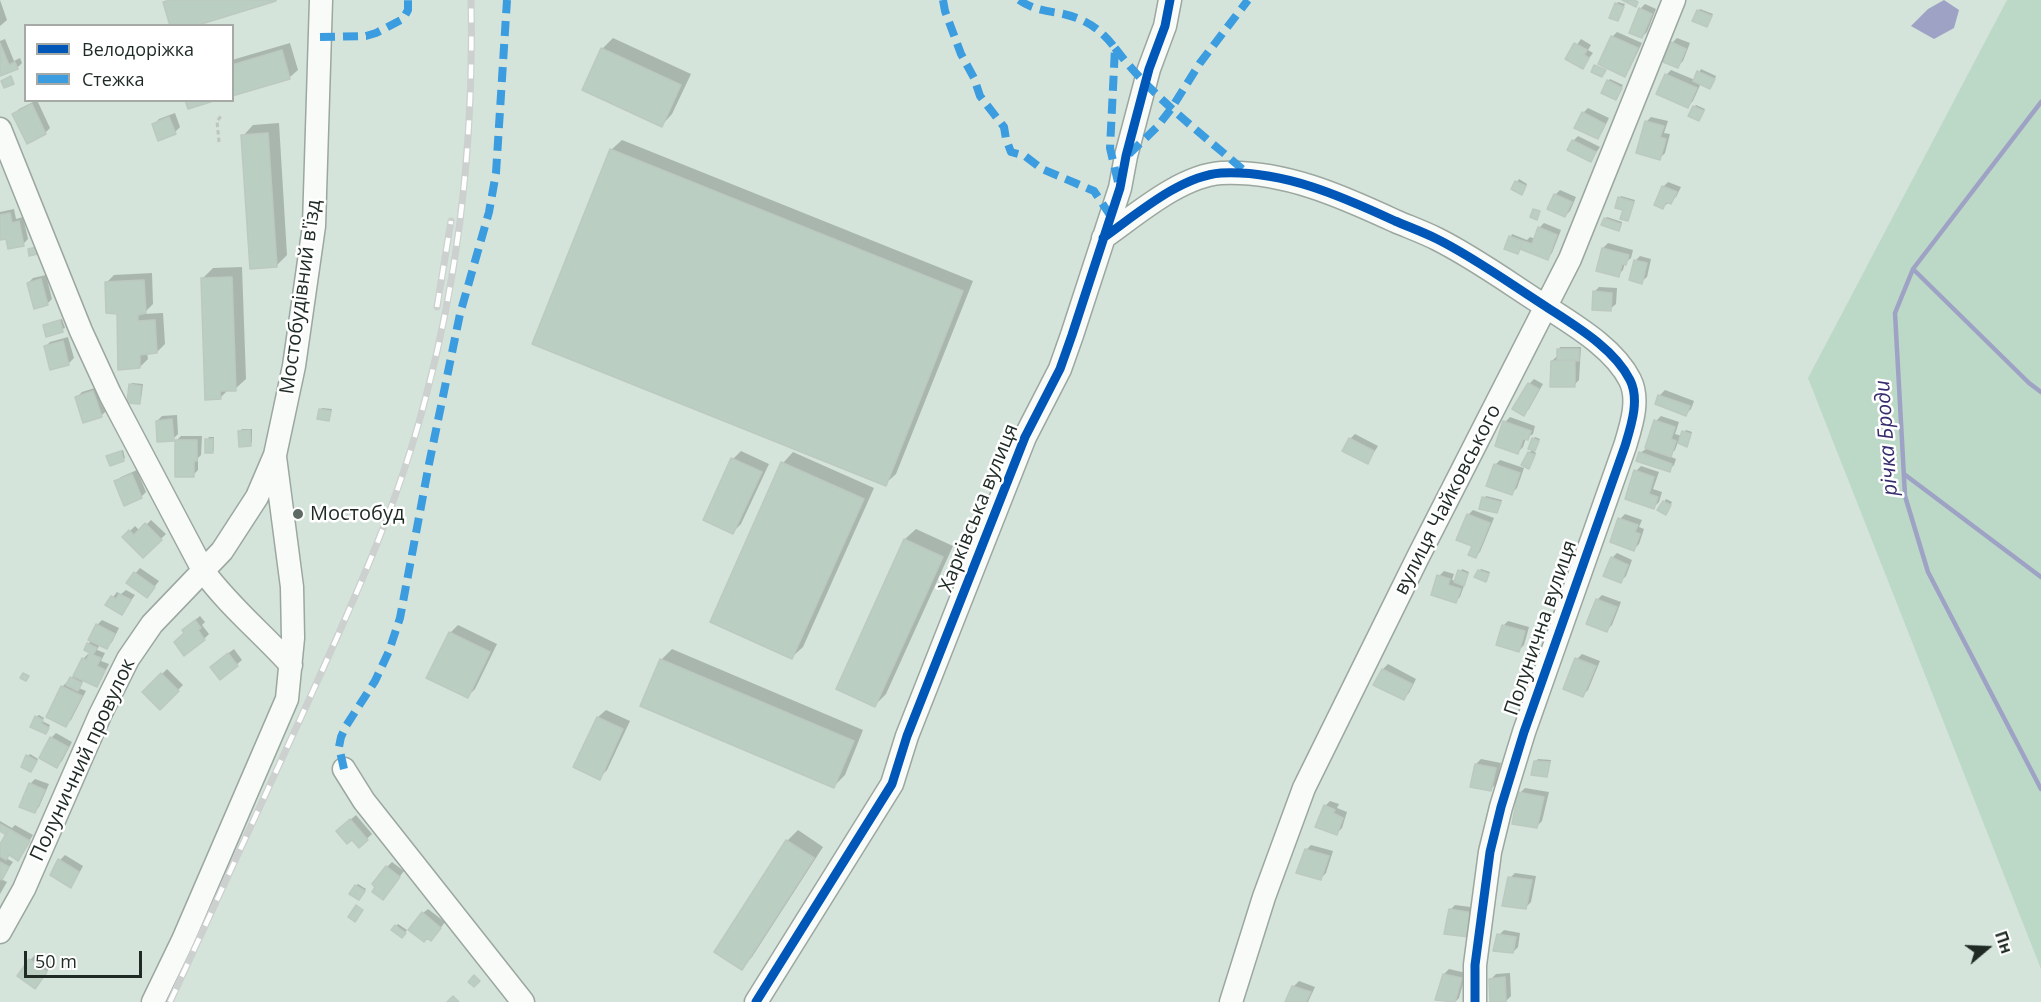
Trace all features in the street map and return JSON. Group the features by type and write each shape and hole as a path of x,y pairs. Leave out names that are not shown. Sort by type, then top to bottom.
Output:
{"street":[{"name":"Мостобудівний в'їзд","path":"204,572 222,551 257,497 275,455 296,354 314,226 321,0"},
{"name":"Харківська вулиця","path":"756,1002 892,783 907,736 1025,437 1060,369 1120,188 1149,69 1166,26 1170,0"},
{"name":"вулиця Чайковського","path":"1231,1002 1287,833 1318,755 1546,307 1588,215 1674,0"},
{"path":"0,129 81,331 110,394 204,572 219,591 291,665"},
{"name":"Полунична вулиця","path":"1103,238 1164,196 1195,179 1223,173 1270,178 1310,186 1340,196 1431,236 1485,267 1591,338 1626,373 1634,393 1634,411 1625,446 1524,732 1490,852 1476,958 1475,1002"},
{"path":"153,1002 183,940 287,699 291,665 292,587 275,455"},
{"name":"Полуничний провулок","path":"0,932 17,903 44,845 100,714 120,674 148,630 204,572"},
{"path":"344,769 370,809 523,1002"}],"path":[{"path":"219,142 217,121 222,115"}],"green space":[{"path":"2007,0 2041,0 2041,969 1808,378"}],"water":[{"path":"1944,0 1959,10 1954,28 1934,39 1911,26 1928,9"}],"building":[{"path":"170,0 276,0 201,24 169,24 163,2"},
{"path":"1622,0 1634,0 1638,2 1636,7"},
{"path":"1615,3 1624,7 1618,21 1609,18"},
{"path":"1639,8 1652,14 1642,38 1629,33"},
{"path":"1697,10 1712,16 1707,27 1692,21"},
{"path":"1611,36 1638,48 1625,77 1598,64"},
{"path":"1671,42 1686,49 1678,68 1663,62"},
{"path":"0,43 9,65 15,62 18,69 0,76"},
{"path":"1574,43 1587,50 1584,55 1589,58 1583,69 1565,59"},
{"path":"601,48 681,85 662,127 582,90"},
{"path":"282,50 290,79 234,95 234,64"},
{"path":"1594,65 1606,70 1602,77 1591,72"},
{"path":"1697,71 1715,79 1710,89 1693,81"},
{"path":"1665,74 1697,88 1688,108 1656,94"},
{"path":"11,76 14,84 4,88 1,81"},
{"path":"1607,80 1622,88 1616,100 1601,93"},
{"path":"186,102 211,102 188,109"},
{"path":"32,104 46,134 27,144 12,114"},
{"path":"1693,106 1704,111 1699,121 1688,116"},
{"path":"1582,112 1605,124 1598,139 1574,128"},
{"path":"169,117 176,134 158,141 152,124"},
{"path":"1645,121 1664,126 1660,137 1666,139 1660,160 1636,153"},
{"path":"268,133 277,267 250,269 241,135"},
{"path":"1572,140 1596,152 1591,162 1567,150"},
{"path":"610,149 963,291 886,486 532,344"},
{"path":"1515,181 1526,186 1522,195 1511,189"},
{"path":"1662,186 1677,192 1671,204 1666,202 1663,209 1654,205"},
{"path":"1554,194 1572,202 1565,217 1547,209"},
{"path":"1618,197 1634,202 1628,221 1620,219 1623,210 1615,208"},
{"path":"1533,209 1540,211 1537,220 1530,217"},
{"path":"10,213 12,223 19,221 24,246 8,249 6,239 0,240 0,215"},
{"path":"1604,218 1621,224 1619,231 1601,225"},
{"path":"1538,227 1557,235 1548,260 1520,249 1523,241 1532,244"},
{"path":"1509,236 1523,241 1518,254 1504,249"},
{"path":"41,246 42,253 29,256 28,249"},
{"path":"1602,248 1629,255 1626,265 1622,264 1619,277 1596,271"},
{"path":"1634,260 1647,263 1642,284 1629,280"},
{"path":"232,277 236,391 220,391 221,399 205,400 201,278"},
{"path":"41,279 48,305 34,309 27,283"},
{"path":"144,280 146,313 138,315 138,321 155,320 157,353 140,355 140,368 118,370 117,314 106,313 105,282"},
{"path":"1593,291 1612,293 1611,311 1592,310"},
{"path":"60,320 63,332 46,337 43,325"},
{"path":"63,341 69,365 50,370 44,346"},
{"path":"1557,349 1579,349 1579,361 1557,360"},
{"path":"1575,360 1575,387 1550,387 1551,361"},
{"path":"1528,383 1539,389 1524,416 1512,409"},
{"path":"129,384 141,386 140,404 127,403"},
{"path":"93,391 102,417 83,423 75,397"},
{"path":"1658,395 1690,406 1686,416 1655,404"},
{"path":"319,409 331,411 329,421 317,419"},
{"path":"172,419 174,441 157,442 156,421"},
{"path":"1654,420 1675,427 1671,439 1676,441 1671,457 1645,448"},
{"path":"1503,421 1531,431 1528,440 1523,439 1518,454 1495,446"},
{"path":"250,430 251,446 239,447 238,431"},
{"path":"1682,431 1691,434 1687,447 1678,443"},
{"path":"1349,438 1374,451 1368,464 1342,451"},
{"path":"1532,438 1539,441 1535,451 1528,449"},
{"path":"205,439 213,439 213,453 205,453"},
{"path":"175,440 197,440 194,477 175,477"},
{"path":"121,451 124,461 110,466 106,456"},
{"path":"1528,452 1535,455 1529,469 1521,465"},
{"path":"1639,452 1672,464 1670,472 1636,461"},
{"path":"731,458 762,472 733,534 703,520"},
{"path":"781,462 864,499 792,659 710,622"},
{"path":"1494,464 1520,473 1512,495 1486,486"},
{"path":"1634,470 1654,477 1649,494 1658,497 1654,509 1625,499"},
{"path":"132,474 142,498 124,506 114,481"},
{"path":"1482,497 1501,502 1497,513 1479,509"},
{"path":"1663,501 1671,505 1666,515 1657,510"},
{"path":"1467,514 1490,523 1476,558 1468,555 1472,546 1456,540"},
{"path":"1618,518 1638,525 1635,532 1640,534 1634,551 1610,542"},
{"path":"145,523 162,540 143,558 122,537 129,530 134,535"},
{"path":"904,539 943,557 875,707 836,689"},
{"path":"1611,557 1628,565 1621,583 1603,576"},
{"path":"1458,570 1468,574 1464,586 1454,582"},
{"path":"1478,570 1489,574 1486,582 1474,577"},
{"path":"134,572 155,587 147,598 126,583"},
{"path":"1437,575 1450,579 1448,585 1461,589 1456,603 1431,595"},
{"path":"119,594 131,600 122,615 105,605 111,596 116,599"},
{"path":"1596,599 1617,607 1607,632 1586,624"},
{"path":"195,620 205,640 184,656 174,642 184,633 182,630"},
{"path":"96,624 115,634 107,649 88,640"},
{"path":"1502,625 1525,631 1519,652 1496,645"},
{"path":"449,632 490,652 468,698 426,678"},
{"path":"87,643 97,648 93,655 101,658 97,666 105,670 97,687 73,676 82,658 86,660 90,653 84,650"},
{"path":"228,653 238,666 220,680 210,667"},
{"path":"1575,658 1596,666 1583,697 1563,689"},
{"path":"660,659 854,741 834,788 640,706"},
{"path":"1382,669 1412,684 1404,700 1373,685"},
{"path":"23,673 29,676 26,681 20,678"},
{"path":"161,673 179,691 160,710 142,692"},
{"path":"70,677 82,683 78,691 66,685"},
{"path":"61,686 82,696 66,727 46,717"},
{"path":"35,716 43,720 41,723 49,728 46,734 30,727"},
{"path":"597,717 623,729 600,780 573,767"},
{"path":"50,737 68,747 57,768 39,758"},
{"path":"26,755 37,761 31,772 21,767"},
{"path":"1534,761 1550,762 1547,777 1531,775"},
{"path":"1475,764 1496,768 1491,791 1470,787"},
{"path":"29,783 45,790 35,813 19,807"},
{"path":"1518,792 1544,797 1537,828 1512,824"},
{"path":"1324,805 1335,810 1333,813 1343,818 1337,835 1315,827"},
{"path":"350,819 368,840 359,848 352,840 347,844 336,831"},
{"path":"0,824 9,829 6,835 0,831"},
{"path":"9,829 30,841 18,861 9,855 6,860 0,856 0,844"},
{"path":"786,840 814,858 742,970 714,952"},
{"path":"1305,849 1329,856 1321,880 1296,873"},
{"path":"58,859 79,872 71,888 50,875"},
{"path":"0,862 9,867 2,880 0,879"},
{"path":"386,866 400,877 383,900 372,892 375,887 372,884"},
{"path":"1508,877 1532,880 1526,909 1502,906"},
{"path":"355,885 365,891 359,900 349,894"},
{"path":"356,905 363,910 355,922 348,917"},
{"path":"1449,909 1474,913 1469,937 1444,934"},
{"path":"422,912 441,928 431,941 427,938 424,942 408,930"},
{"path":"395,925 406,933 402,938 391,930"},
{"path":"1497,934 1516,937 1513,953 1493,951"},
{"path":"29,959 47,972 35,989 17,976"},
{"path":"1443,974 1462,978 1455,1002 1435,1000"},
{"path":"474,975 480,981 474,987 468,982"},
{"path":"1505,977 1506,1002 1490,1002 1489,979"},
{"path":"1292,986 1311,992 1306,1002 1285,1002"},
{"path":"453,996 459,1002 447,1002"}],"waterway":[{"name":"річка Броди","path":"2041,102 1913,269 1895,313 1905,496 1928,572 2041,789"},
{"path":"1913,269 2029,383 2041,392"},
{"path":"1904,474 2041,577"}],"railway":[{"path":"170,1002 357,591 388,516 414,439 437,351 456,252 470,101 471,0"},
{"path":"437,307 451,221"}],"marked path":[{"path":"320,37 366,36 376,33 403,19 408,10 408,0"},
{"path":"344,769 339,747 341,737 375,681 389,651 400,618 460,314 489,212 496,173 507,0"},
{"path":"943,0 961,54 974,78 980,96 1004,127 1011,152 1025,156 1042,169 1094,191 1110,215"},
{"path":"1019,0 1034,8 1084,21 1097,29 1115,48 1110,148 1118,182"},
{"path":"1129,154 1157,127 1171,109 1200,63 1248,0"},
{"path":"1115,48 1161,99 1247,173"}],"cycle path":[{"path":"756,1002 892,784 907,736 1025,437 1060,369 1120,188 1149,69 1165,26 1170,0"},
{"path":"1103,238 1159,198 1190,181 1206,176 1221,173 1244,173 1289,180 1333,194 1432,236 1465,254 1592,338 1614,358 1630,380 1634,396 1632,422 1524,732 1501,807 1490,852 1475,965 1475,1002"}],"place":[{"name":"Мостобуд","path":"298,514"}]}
